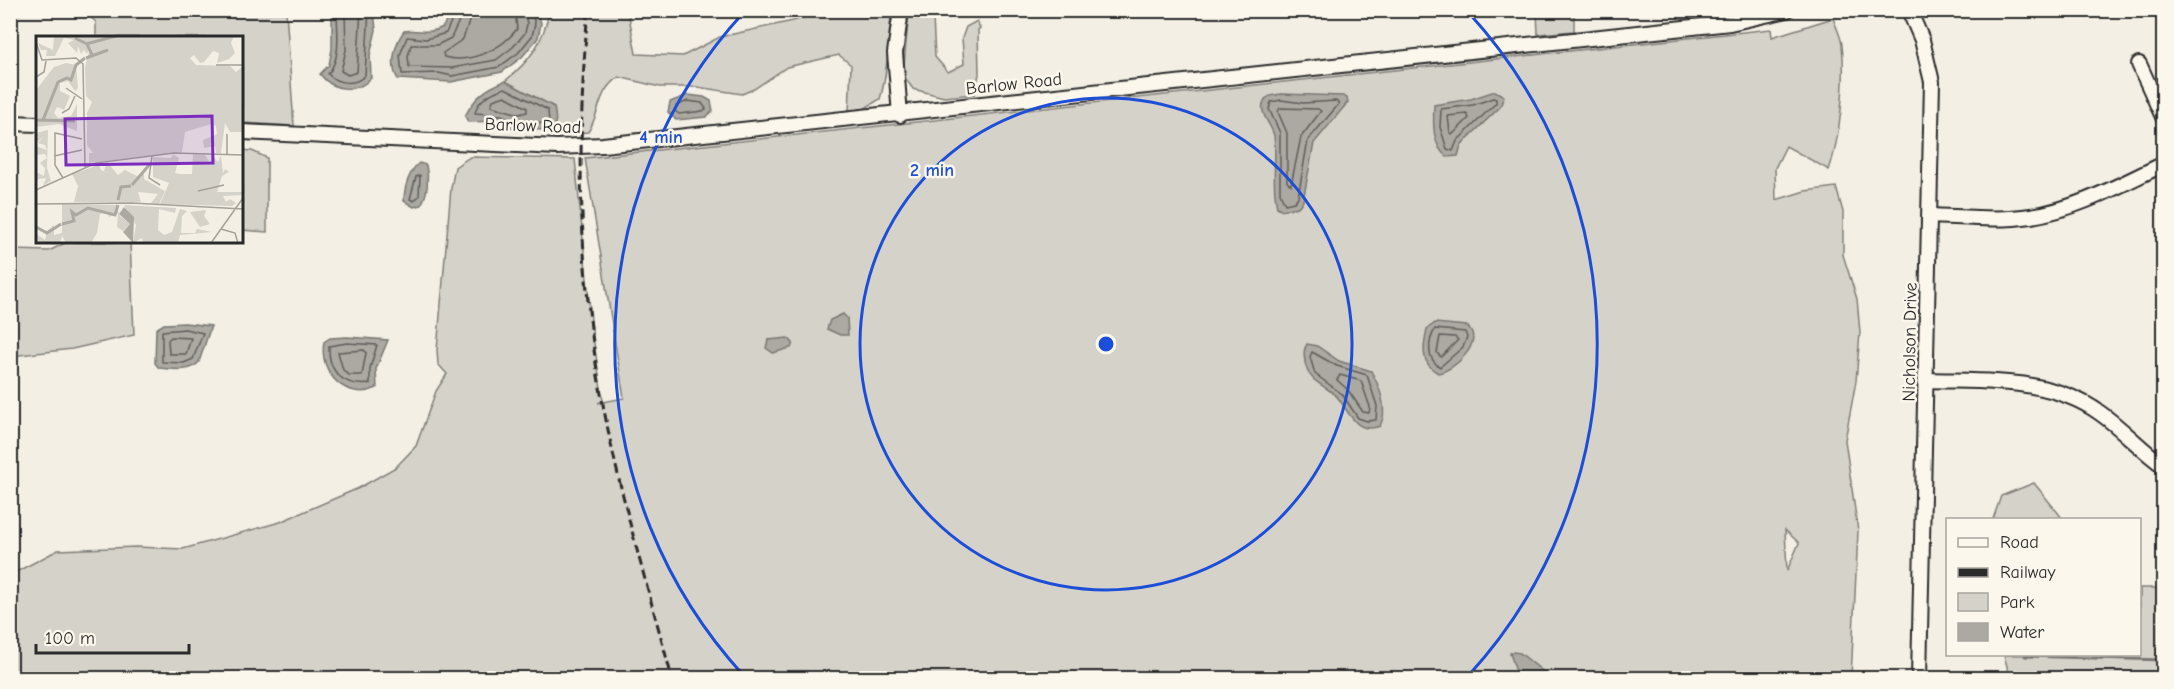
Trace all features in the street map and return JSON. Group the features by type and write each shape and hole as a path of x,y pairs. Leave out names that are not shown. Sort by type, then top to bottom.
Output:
{"street":[{"path":"900,115 895,53 901,10"},
{"name":"Barlow Road","path":"243,132 577,147 900,115 1730,23 1787,10"},
{"name":"Nicholson Drive","path":"1909,10 1922,40 1932,82 1928,380 1919,678"},
{"path":"2139,63 2163,119"},
{"path":"10,123 36,124"},
{"path":"1930,216 2016,218 2051,212 2077,204 2163,164"},
{"path":"1928,380 2008,383 2054,391 2099,412 2163,466"}],"green space":[{"path":"11,10 24,11 16,16 11,62"},
{"path":"83,11 286,11 294,126 243,123 243,36 96,36 96,22"},
{"path":"549,11 628,11 636,54 683,56 720,37 793,21 824,11 892,11 885,77 880,99 859,112 849,113 851,65 839,55 787,67 754,89 742,94 697,87 660,87 619,77 612,82 603,95 588,132 567,134 548,132 554,128 554,107 505,81 534,50 547,22"},
{"path":"909,11 936,11 933,18 935,57 948,72 964,64 962,38 966,27 977,21 980,28 978,30 979,74 975,94 944,97 913,89 903,75"},
{"path":"1537,11 1574,11 1574,31 1538,34"},
{"path":"1833,18 1842,45 1841,108 1829,170 1786,146 1775,168 1776,200 1805,191 1836,187 1843,212 1843,255 1857,299 1860,333 1856,381 1845,440 1858,531 1851,678 11,678 11,571 18,571 58,550 136,547 183,549 280,522 359,488 396,467 416,446 436,391 447,374 438,364 437,350 451,188 455,167 470,157 575,159 592,330 603,401 598,403 624,398 585,158 1771,29 1772,37","holes":["1785,530 1799,543 1787,571"]},
{"path":"243,150 252,151 267,158 267,232 243,230"},
{"path":"65,243 130,243 134,335 72,349 11,356 11,250 49,251"},
{"path":"2034,483 2062,518 1993,518 2001,496"},
{"path":"2141,588 2163,588 2163,678 2010,678 2004,656 2141,656"}],"water":[{"path":"332,11 374,11 376,30 370,55 371,78 359,87 338,87 325,80 320,74 329,65 332,49"},
{"path":"451,11 537,11 541,23 538,38 522,57 502,72 451,82 398,79 394,68 394,55 404,31 428,31 443,27"},
{"path":"505,81 554,107 556,121 548,132 526,126 517,131 499,121 468,122 465,116 477,99 492,87"},
{"path":"1495,91 1504,96 1500,107 1461,145 1458,156 1447,157 1438,147 1436,140 1434,105 1471,99"},
{"path":"1281,94 1343,96 1348,102 1314,143 1303,201 1298,207 1282,210 1277,207 1275,198 1274,136 1263,110 1264,101 1267,98"},
{"path":"688,95 704,97 711,101 713,111 706,117 676,120 668,112 670,102"},
{"path":"419,163 426,165 427,186 421,205 414,207 404,201 404,196 410,175"},
{"path":"843,314 847,318 848,335 840,335 827,329 830,320"},
{"path":"185,323 211,326 199,362 186,369 159,368 155,363 156,329 164,324"},
{"path":"1435,323 1467,326 1472,332 1473,339 1466,354 1459,361 1438,373 1428,364 1424,354 1427,329"},
{"path":"330,338 388,340 376,369 377,388 355,391 345,388 330,374 323,353 324,342"},
{"path":"788,338 793,343 791,348 773,353 766,348 768,340"},
{"path":"1307,344 1317,346 1339,361 1371,371 1380,390 1383,405 1383,420 1380,426 1365,428 1359,425 1333,393 1313,379 1305,362 1304,350"},
{"path":"1510,653 1520,653 1551,678 1518,678"}],"waterway":[{"path":"2025,656 2164,660"}],"railway":[{"path":"588,10 581,150 583,243 592,336 614,457 672,678"}]}
